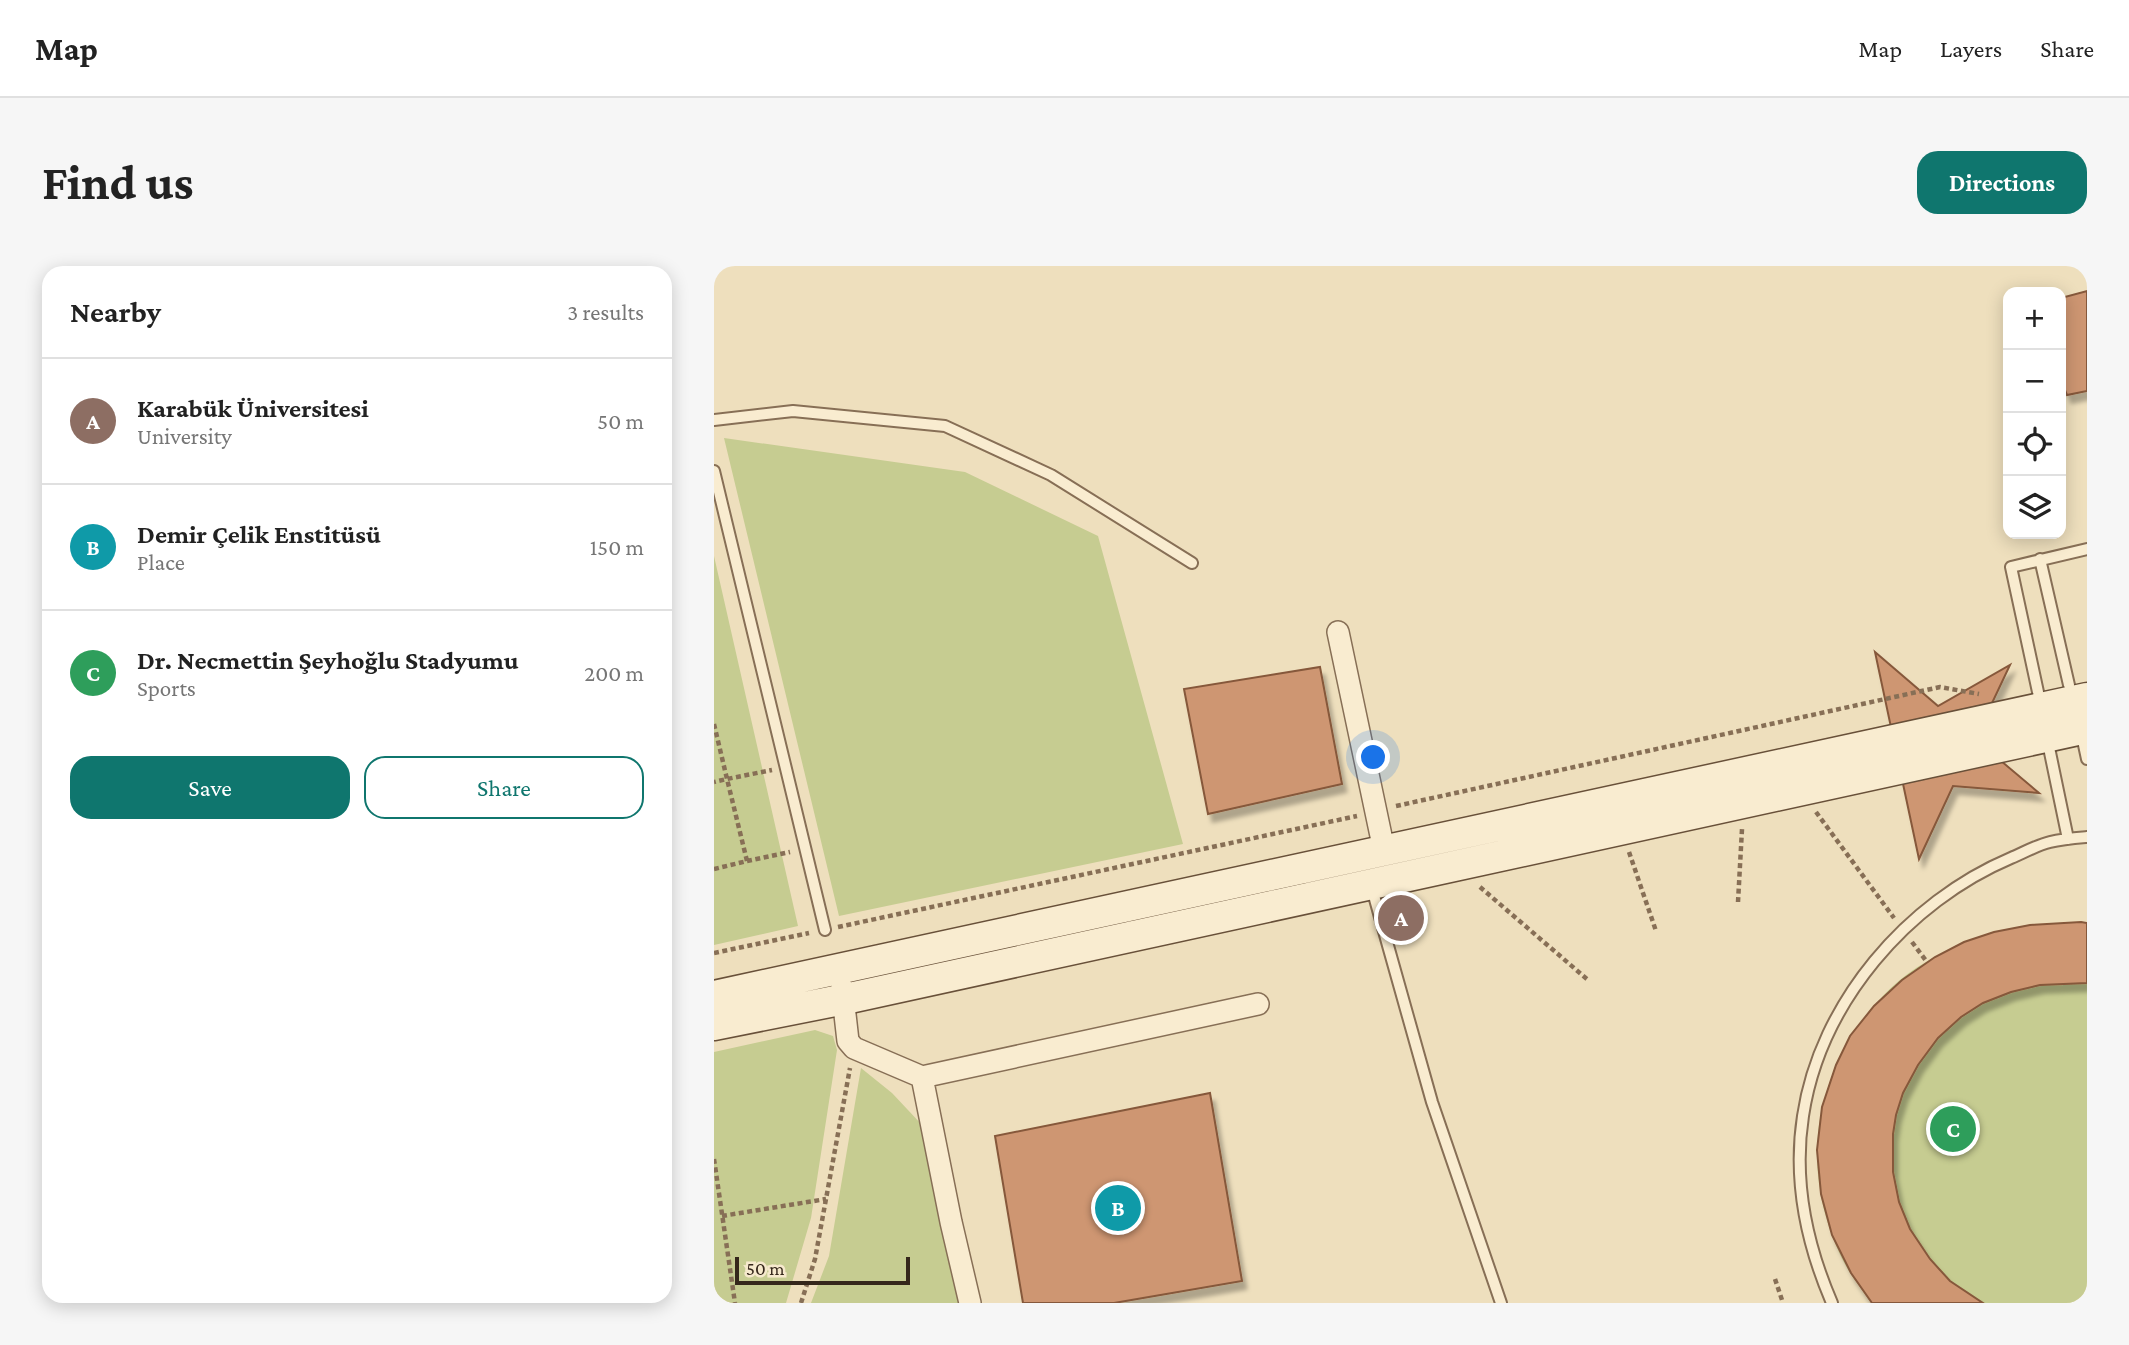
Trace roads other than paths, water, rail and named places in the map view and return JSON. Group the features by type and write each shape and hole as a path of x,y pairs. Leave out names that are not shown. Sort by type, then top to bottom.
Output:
{"main road":[{"path":"714,996 1384,850 2079,710"},
{"path":"714,1025 845,999 1370,884 2043,716"}],"street":[{"path":"1338,632 1384,850"},
{"path":"838,969 845,999 848,1041 854,1048 922,1077 1258,1004"},
{"path":"922,1077 970,1303"}],"lane":[{"path":"714,420 793,411 945,425 1051,475 1192,563"},
{"path":"714,471 825,930"},
{"path":"2068,839 2011,568 2087,549"},
{"path":"2040,559 2079,710 2087,759"},
{"path":"1832,1303 1817,1269 1805,1217 1800,1172 1802,1116 1816,1062 1842,1006 1869,966 1903,931 1953,889 1992,866 2049,842 2087,837"},
{"path":"1370,884 1432,1102 1501,1303"}],"place":[{"name":"Karabük Üniversitesi","path":"1401,918"},
{"name":"Dr. Necmettin Şeyhoğlu Stadyumu","path":"1953,1129"},
{"name":"Demir Çelik Enstitüsü","path":"1118,1208"}]}
